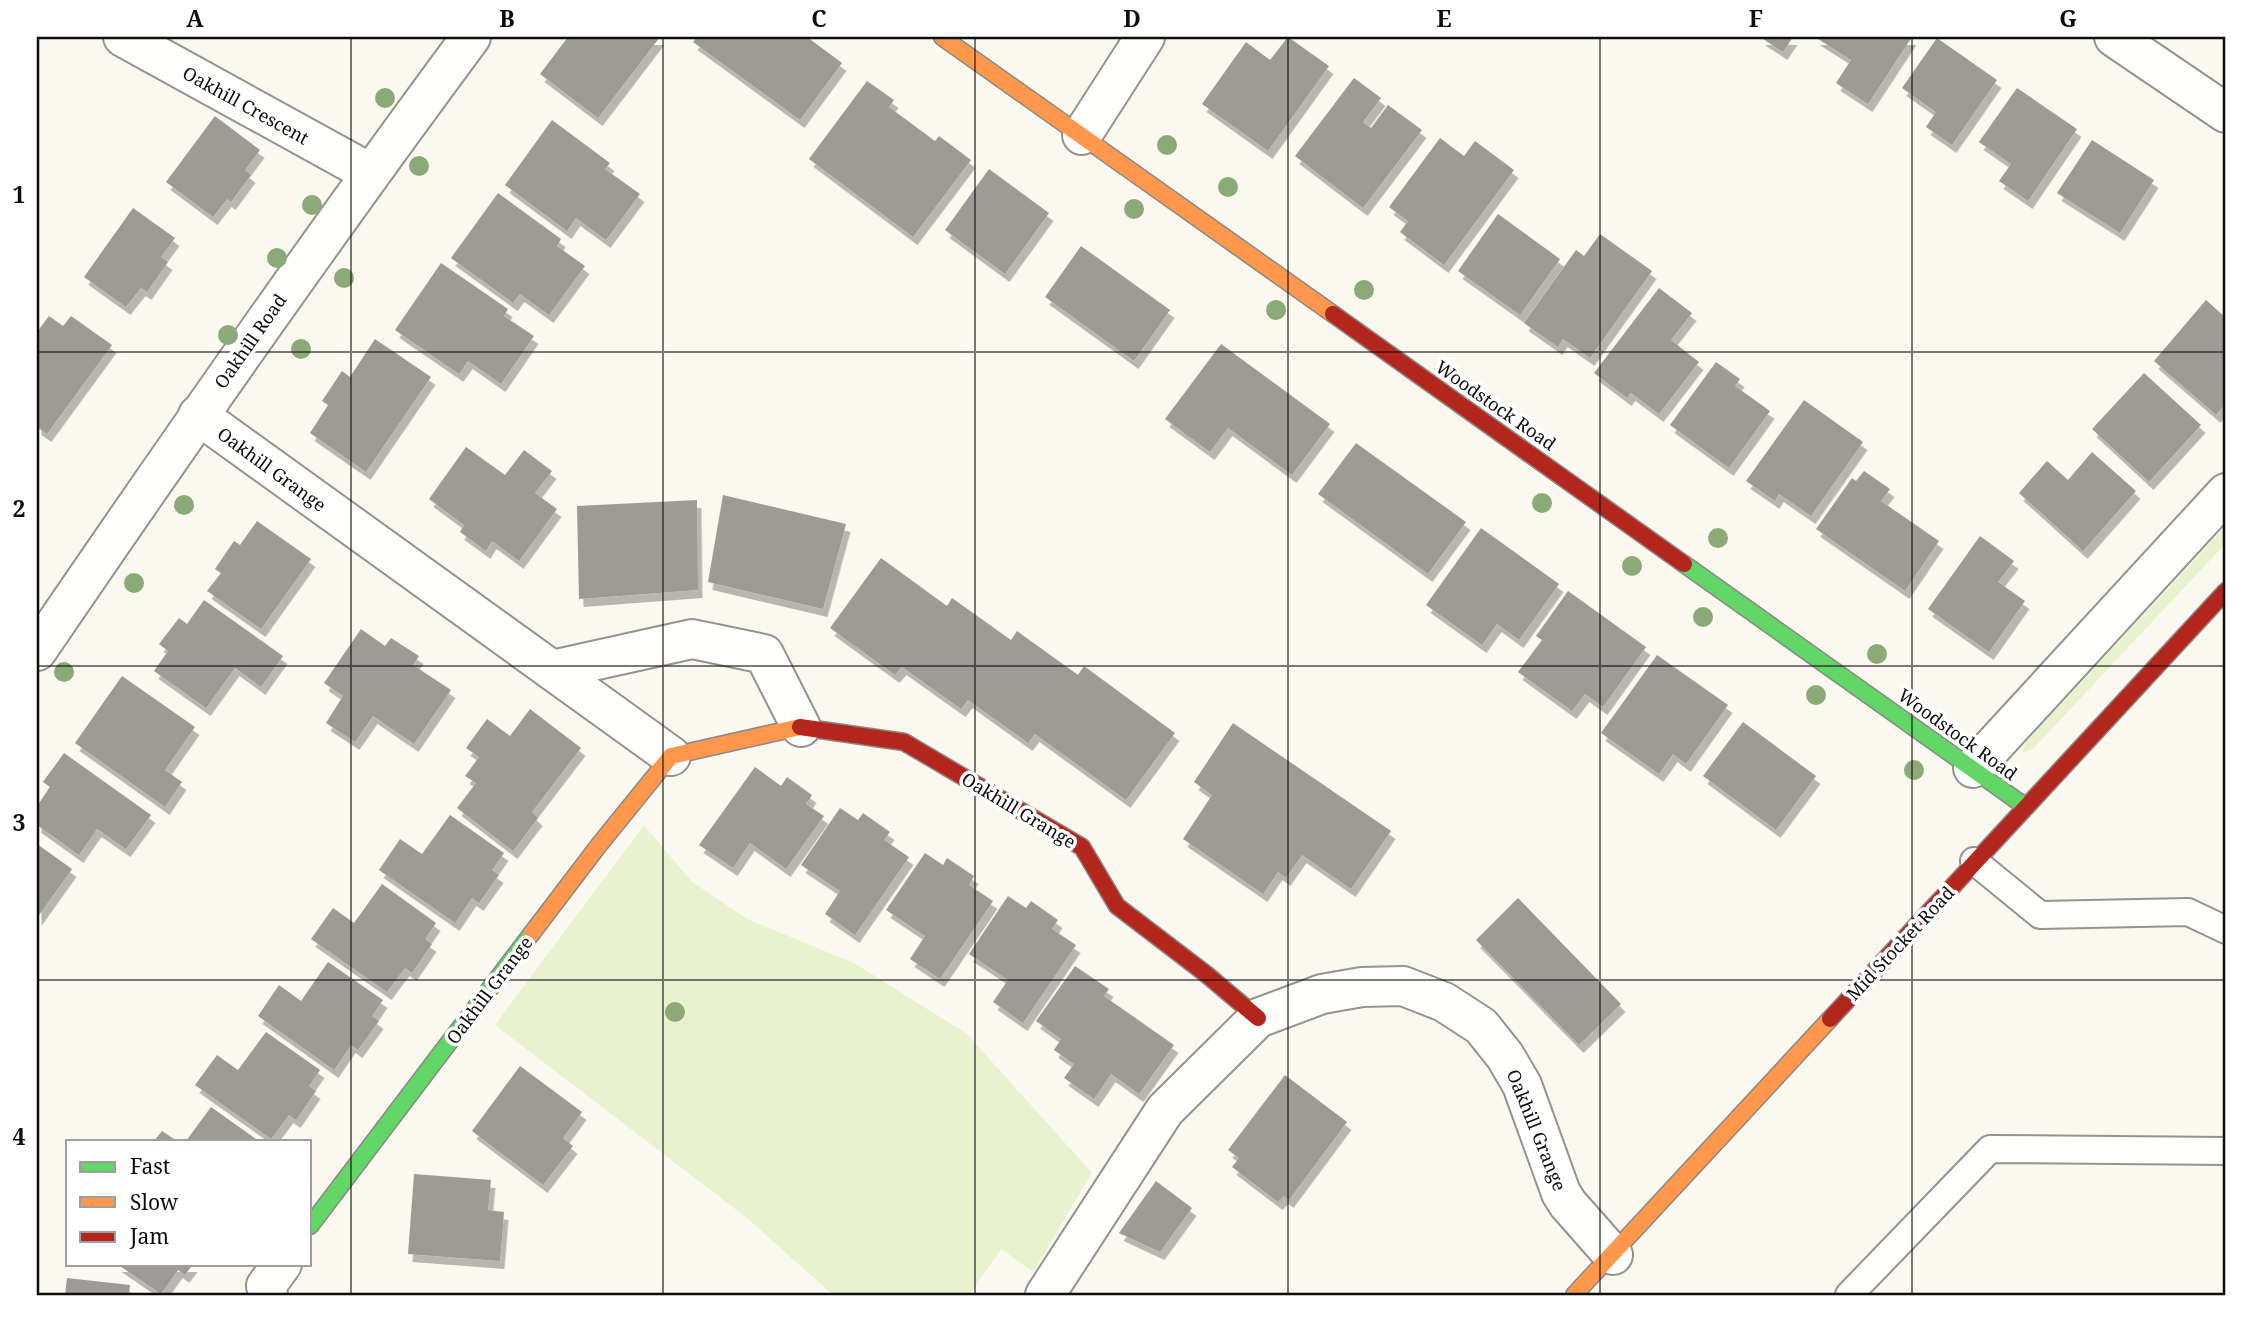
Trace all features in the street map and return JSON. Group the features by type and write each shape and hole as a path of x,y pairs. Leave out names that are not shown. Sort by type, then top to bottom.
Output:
{"street":[{"name":"Oakhill Crescent","path":"123,37 370,173"},
{"name":"Oakhill Road","path":"37,651 198,415 370,173 471,37"},
{"name":"Woodstock Road","path":"942,37 2026,807"},
{"path":"1082,135 1145,37"},
{"path":"2114,37 2226,113"},
{"name":"Oakhill Grange","path":"198,415 671,756"},
{"path":"1973,768 2226,493"},
{"name":"Mid Stocket Road","path":"1574,1295 2226,591"},
{"path":"552,670 692,639 764,654 801,727"},
{"name":"Oakhill Grange","path":"312,1223 599,845 671,756 801,727 904,741 1082,847 1117,906 1206,974 1258,1018"},
{"name":"Oakhill Grange","path":"1045,1295 1165,1110 1258,1018 1322,994 1362,988 1403,986 1444,1002 1481,1027 1505,1056 1522,1085 1561,1193 1613,1255"},
{"path":"268,1295 266,1286 281,1266"}],"lane":[{"path":"1974,861 2040,915 2188,912 2226,930"},
{"path":"1849,1295 1990,1149 2226,1151"}],"green space":[{"path":"2226,526 2226,543 2033,749 2022,753 2026,742"},
{"path":"644,825 691,881 747,919 854,963 967,1034 1092,1173 1033,1272 1001,1249 969,1295 833,1295 747,1218 495,1025"}],"building":[{"path":"568,37 660,37 598,118 540,74"},
{"path":"697,37 807,37 842,63 800,120 693,42"},
{"path":"1288,37 1329,66 1268,151 1202,104 1246,42 1270,60"},
{"path":"1760,37 1793,37 1783,52"},
{"path":"1815,37 1912,37 1868,104 1836,83 1851,60"},
{"path":"1937,38 1997,80 1952,145 1926,127 1936,112 1902,88"},
{"path":"1354,78 1381,98 1363,122 1371,128 1388,105 1422,130 1363,208 1295,156"},
{"path":"867,81 894,100 889,107 935,141 939,136 971,160 913,237 809,159"},
{"path":"2017,88 2077,129 2028,201 1999,181 2011,164 1979,142"},
{"path":"215,116 260,150 245,170 251,175 231,202 227,199 213,217 166,182"},
{"path":"552,120 610,163 605,169 640,194 606,240 576,218 567,231 505,185"},
{"path":"1440,138 1464,156 1475,141 1514,170 1444,265 1400,232 1408,221 1389,207"},
{"path":"2092,140 2154,180 2120,233 2057,193"},
{"path":"989,169 1049,213 1005,274 945,230"},
{"path":"498,193 561,239 557,246 585,266 549,315 520,294 513,303 451,258"},
{"path":"133,208 175,238 161,257 168,262 147,292 141,288 126,307 84,277"},
{"path":"1498,214 1560,259 1520,315 1458,271"},
{"path":"1600,234 1652,271 1590,358 1563,339 1558,347 1524,323 1576,250 1584,256"},
{"path":"1081,246 1170,310 1134,361 1045,297"},
{"path":"441,263 508,309 504,316 534,336 501,384 468,361 459,374 395,330"},
{"path":"1659,288 1692,313 1671,340 1699,362 1659,414 1631,393 1627,398 1594,373"},
{"path":"2206,300 2226,318 2226,403 2216,415 2154,361"},
{"path":"49,316 63,326 71,316 112,345 47,434 37,427 37,332"},
{"path":"375,339 431,377 366,472 310,433 328,405 322,401 342,371 350,377"},
{"path":"1221,344 1330,424 1292,475 1228,428 1210,452 1165,419"},
{"path":"1716,362 1740,379 1735,386 1770,411 1729,468 1670,425"},
{"path":"2144,373 2201,425 2149,482 2092,429"},
{"path":"1804,400 1863,442 1811,516 1779,494 1775,501 1746,481"},
{"path":"1356,443 1466,522 1428,574 1318,494"},
{"path":"466,447 505,475 524,450 552,471 535,493 557,509 519,561 492,541 486,551 460,532 464,525 429,499"},
{"path":"2092,452 2136,491 2083,551 2019,493 2047,461 2068,480"},
{"path":"1864,471 1890,489 1881,501 1939,541 1905,591 1816,529 1852,478 1856,481"},
{"path":"723,495 846,524 823,609 708,582"},
{"path":"697,500 698,590 579,599 577,506"},
{"path":"257,521 311,559 261,629 207,591 221,573 215,569 234,541 240,545"},
{"path":"1481,528 1559,584 1519,640 1497,624 1482,645 1426,605"},
{"path":"1980,536 2014,561 1998,582 2025,601 1989,652 1928,609"},
{"path":"881,558 947,606 952,598 1011,640 1017,631 1078,675 1084,666 1175,733 1126,800 1035,734 1028,743 968,700 961,709 902,667 895,675 830,628"},
{"path":"1568,591 1646,647 1603,707 1585,694 1572,711 1518,672 1542,640 1536,636"},
{"path":"204,600 283,656 261,687 235,668 206,708 154,671 168,651 159,644 179,618 187,624"},
{"path":"361,629 385,646 391,638 419,656 413,665 451,690 414,744 373,716 355,742 326,723 343,696 324,683"},
{"path":"1657,655 1728,705 1686,764 1673,754 1659,774 1601,733"},
{"path":"122,676 195,727 165,770 182,782 165,807 75,743"},
{"path":"530,709 581,748 532,812 538,818 513,851 457,808 476,783 465,776 479,757 466,748 487,719 510,736"},
{"path":"1743,722 1816,776 1776,830 1703,776"},
{"path":"1233,723 1391,831 1351,889 1302,855 1286,878 1278,872 1263,894 1183,839 1212,795 1194,782"},
{"path":"64,753 151,815 126,849 97,829 79,855 37,825 37,806 50,787 43,782"},
{"path":"755,767 781,786 787,777 812,795 806,804 824,816 786,869 750,843 733,868 699,845"},
{"path":"840,808 858,820 863,813 890,832 884,840 909,857 855,935 825,914 840,891 801,865"},
{"path":"450,815 504,853 492,870 499,875 479,903 472,898 455,923 379,870 400,839 422,854"},
{"path":"37,844 72,869 37,918"},
{"path":"925,853 943,865 947,858 974,876 969,885 993,901 940,979 910,959 925,936 886,910"},
{"path":"382,884 436,923 425,939 432,944 412,973 405,968 387,992 311,939 333,908 354,923"},
{"path":"1008,896 1026,908 1031,901 1058,920 1052,929 1076,945 1023,1023 993,1002 1008,980 969,954"},
{"path":"1518,898 1621,1004 1579,1045 1476,940"},
{"path":"328,962 383,1000 372,1016 379,1021 358,1050 351,1045 334,1070 258,1016 279,985 301,1001"},
{"path":"1075,966 1109,989 1104,996 1174,1045 1139,1094 1111,1074 1094,1099 1064,1078 1074,1064 1054,1050 1061,1039 1036,1021"},
{"path":"266,1032 320,1070 309,1086 316,1091 296,1120 289,1115 271,1139 195,1085 217,1055 238,1070"},
{"path":"520,1066 582,1112 563,1138 573,1146 543,1185 472,1131"},
{"path":"1285,1075 1347,1122 1289,1200 1284,1196 1278,1202 1232,1167 1239,1158 1228,1150"},
{"path":"211,1107 258,1140 187,1140"},
{"path":"162,1131 176,1140 155,1140"},
{"path":"414,1174 491,1180 488,1210 504,1212 500,1261 408,1254"},
{"path":"1156,1181 1192,1208 1160,1252 1119,1233"},
{"path":"120,1266 192,1266 185,1275 178,1270 161,1294"},
{"path":"67,1278 130,1285 129,1295 65,1295"}],"traffic: fast":[{"path":"1684,564 2026,807"},
{"path":"312,1223 532,933"}],"traffic: slow":[{"path":"942,37 1333,314"},
{"path":"532,933 671,756 800,727"},
{"path":"1574,1295 1830,1019"}],"traffic: jam":[{"path":"1333,314 1684,564"},
{"path":"1830,1019 2226,591"},
{"path":"800,727 904,742 1082,847 1117,906 1206,974 1258,1018"}]}
